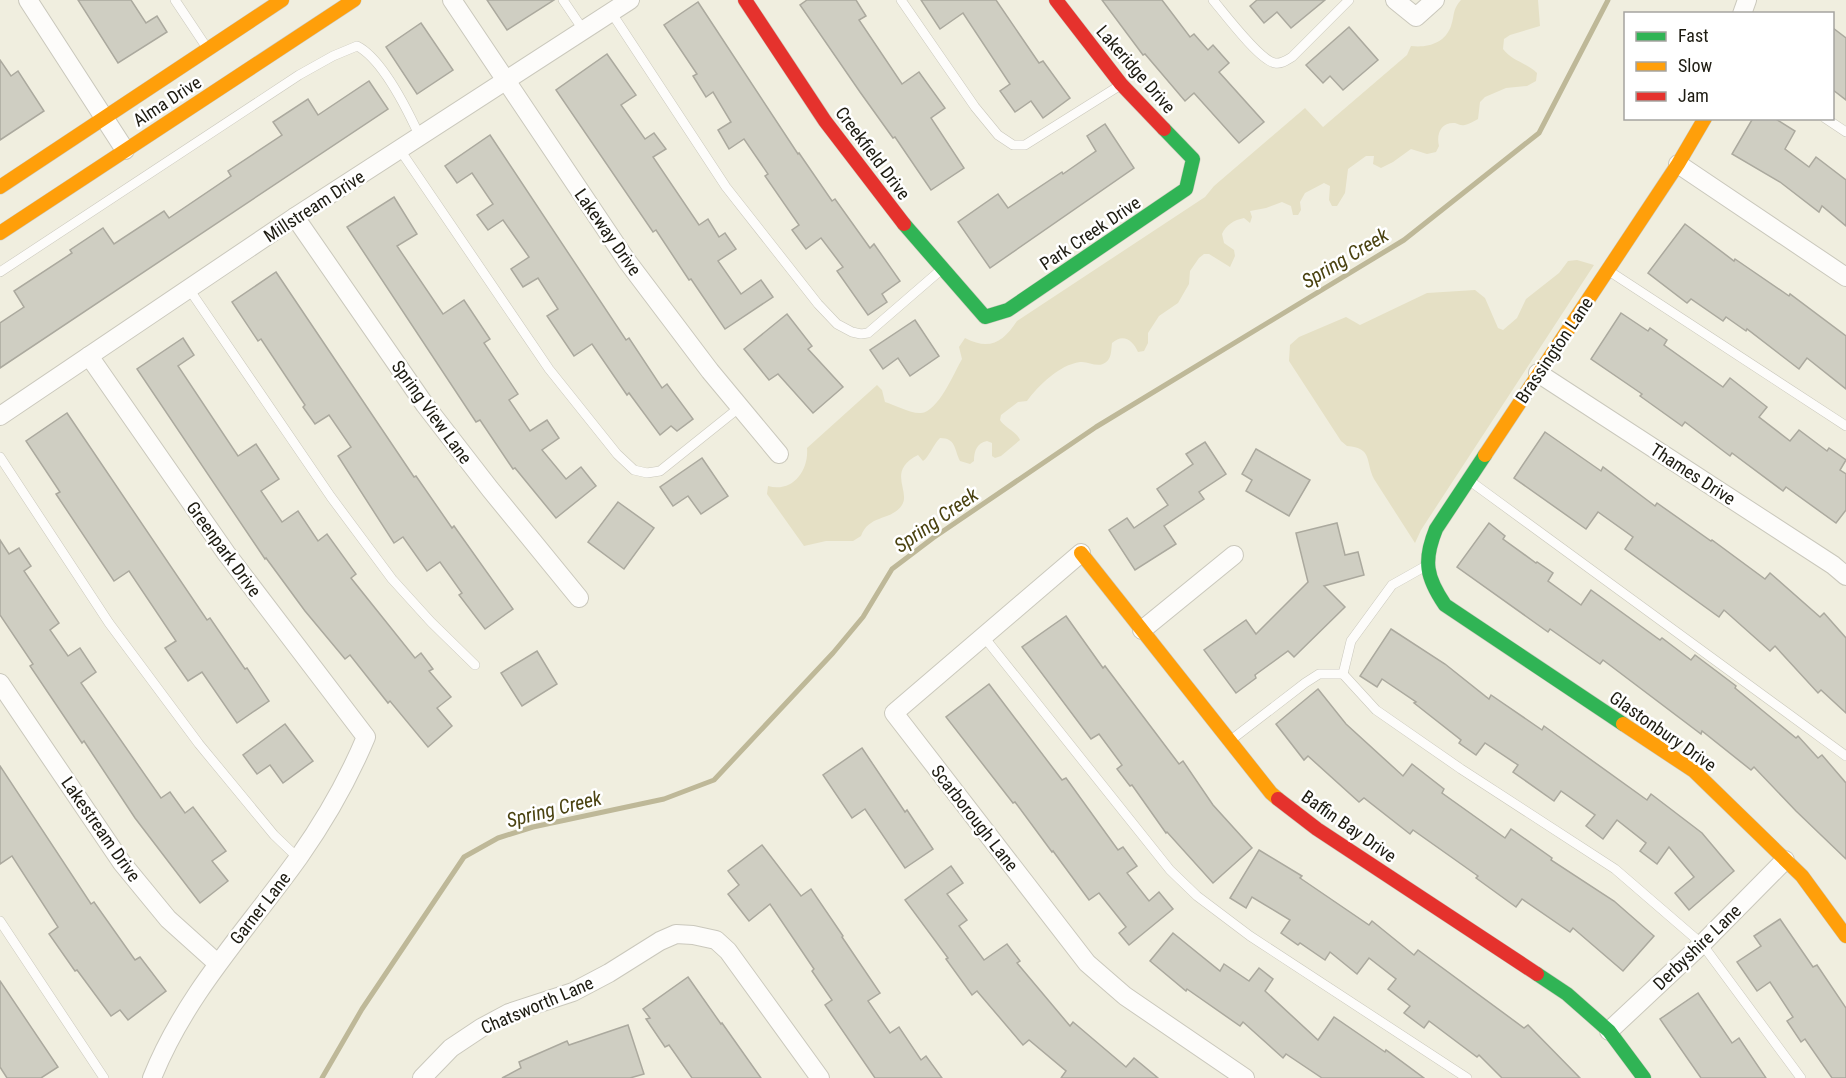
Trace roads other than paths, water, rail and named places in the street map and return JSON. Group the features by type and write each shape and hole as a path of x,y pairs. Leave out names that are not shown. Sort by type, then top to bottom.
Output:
{"street":[{"path":"28,0 125,150"},
{"name":"Alma Drive","path":"0,187 282,0"},
{"name":"Alma Drive","path":"0,233 125,150 330,7 354,0"},
{"name":"Lakeway Drive","path":"452,0 627,261 710,371 779,454"},
{"name":"Millstream Drive","path":"0,416 295,217 630,0"},
{"name":"Creekfield Drive","path":"746,0 825,121 903,222 985,317"},
{"name":"Lakeridge Drive","path":"1056,0 1121,84 1192,159"},
{"path":"1395,0 1416,17 1434,0"},
{"name":"Brassington Lane","path":"1433,588 1426,566 1429,544 1436,529 1678,164 1704,120"},
{"name":"Park Creek Drive","path":"985,317 1008,310 1186,189 1192,159"},
{"path":"1678,164 1846,278"},
{"name":"Spring View Lane","path":"295,217 425,405 579,598"},
{"name":"Greenpark Drive","path":"89,356 226,553 366,737"},
{"name":"Thames Drive","path":"1538,373 1833,565 1846,576"},
{"name":"Baffin Bay Drive","path":"1081,553 1271,792 1317,829 1567,994 1609,1032 1644,1078"},
{"name":"Scarborough Lane","path":"1081,553 894,712 1087,963 1125,996 1245,1078"},
{"path":"1142,630 1234,555"},
{"name":"Glastonbury Drive","path":"1433,588 1445,605 1694,771 1802,876 1846,936"},
{"name":"Lakestream Drive","path":"0,683 122,863 168,918 217,963"},
{"name":"Garner Lane","path":"152,1078 188,1008 217,963 298,858 330,810 366,737"},
{"name":"Derbyshire Lane","path":"1609,1032 1702,944 1785,860"},
{"name":"Chatsworth Lane","path":"422,1078 451,1048 481,1028 509,1013 573,992 676,934 716,940 728,951 820,1078"}],"lane":[{"path":"175,0 208,49"},
{"path":"563,0 584,31"},
{"path":"901,0 975,107 998,135 1013,145 1025,145 1121,84"},
{"path":"1213,0 1254,48 1266,59 1275,63 1285,62 1292,57 1349,0"},
{"path":"611,12 726,187 818,304 837,324 861,334 868,333 943,269"},
{"path":"0,272 299,75 348,48 357,46 365,50 374,61 402,100 420,137"},
{"path":"1828,120 1846,132"},
{"path":"400,150 549,369 617,454 634,470 647,473 660,471 740,407"},
{"path":"1607,270 1846,426"},
{"path":"189,289 331,497 392,579 430,622 474,665"},
{"path":"0,457 129,651 199,744 274,834 298,858"},
{"path":"1468,480 1846,756"},
{"path":"1343,674 1351,641 1392,585 1426,566"},
{"path":"984,637 1170,870 1197,896 1250,936 1467,1078"},
{"path":"1229,741 1319,674 1343,674 1376,710 1461,769 1615,869 1702,944 1801,1078"},
{"path":"0,921 104,1078"}],"waterway":[{"name":"Spring Creek","path":"322,1078 362,1009 464,857 498,838 533,827 664,799 714,780 833,653 863,617 892,569 933,538 1096,427 1404,240 1539,133 1608,0"}]}
